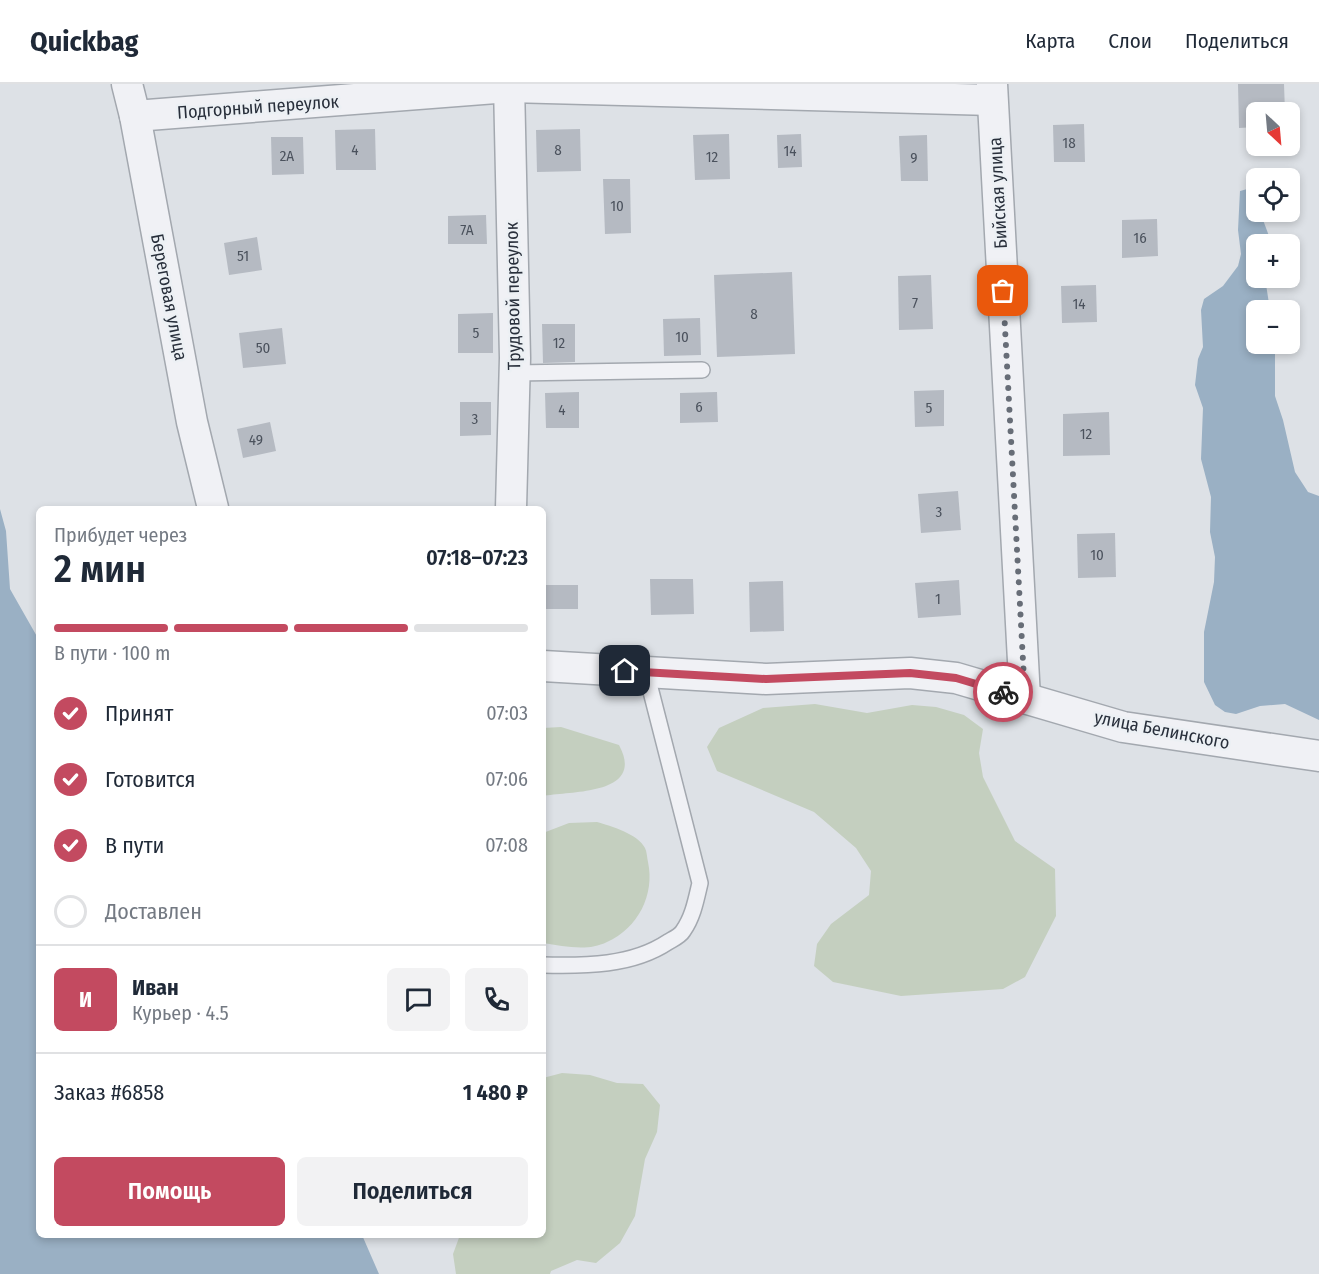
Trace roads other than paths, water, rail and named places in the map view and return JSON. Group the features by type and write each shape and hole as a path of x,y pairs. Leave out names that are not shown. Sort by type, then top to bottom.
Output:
{"street":[{"name":"Береговая улица","path":"128,84 192,422 213,506"},
{"name":"Подгорный переулок","path":"135,116 509,86 992,92"},
{"name":"Трудовой переулок","path":"509,86 515,373 511,506"},
{"name":"Бийская улица","path":"992,92 1025,698"},
{"name":"улица Белинского","path":"546,666 766,679 910,673 956,678 1123,727 1319,756"}],"lane":[{"path":"515,373 702,370"},
{"path":"546,965 573,966 616,962 653,952 682,933 693,910 700,883 646,672"}],"water":[{"path":"1246,189 1246,222 1264,222 1268,234 1246,234 1246,288 1267,288 1268,300 1246,300 1246,354 1275,354 1275,396 1295,472 1308,492 1319,496 1319,720 1285,704 1260,706 1236,714 1225,712 1215,705 1204,682 1204,632 1214,582 1215,557 1210,532 1211,497 1201,459 1203,408 1195,385 1198,359 1203,347 1201,310 1204,299 1223,286 1238,266 1241,254 1238,230 1240,191"},
{"path":"0,509 6,531 10,589 36,635 36,1238 363,1238 379,1274 0,1274"}]}
